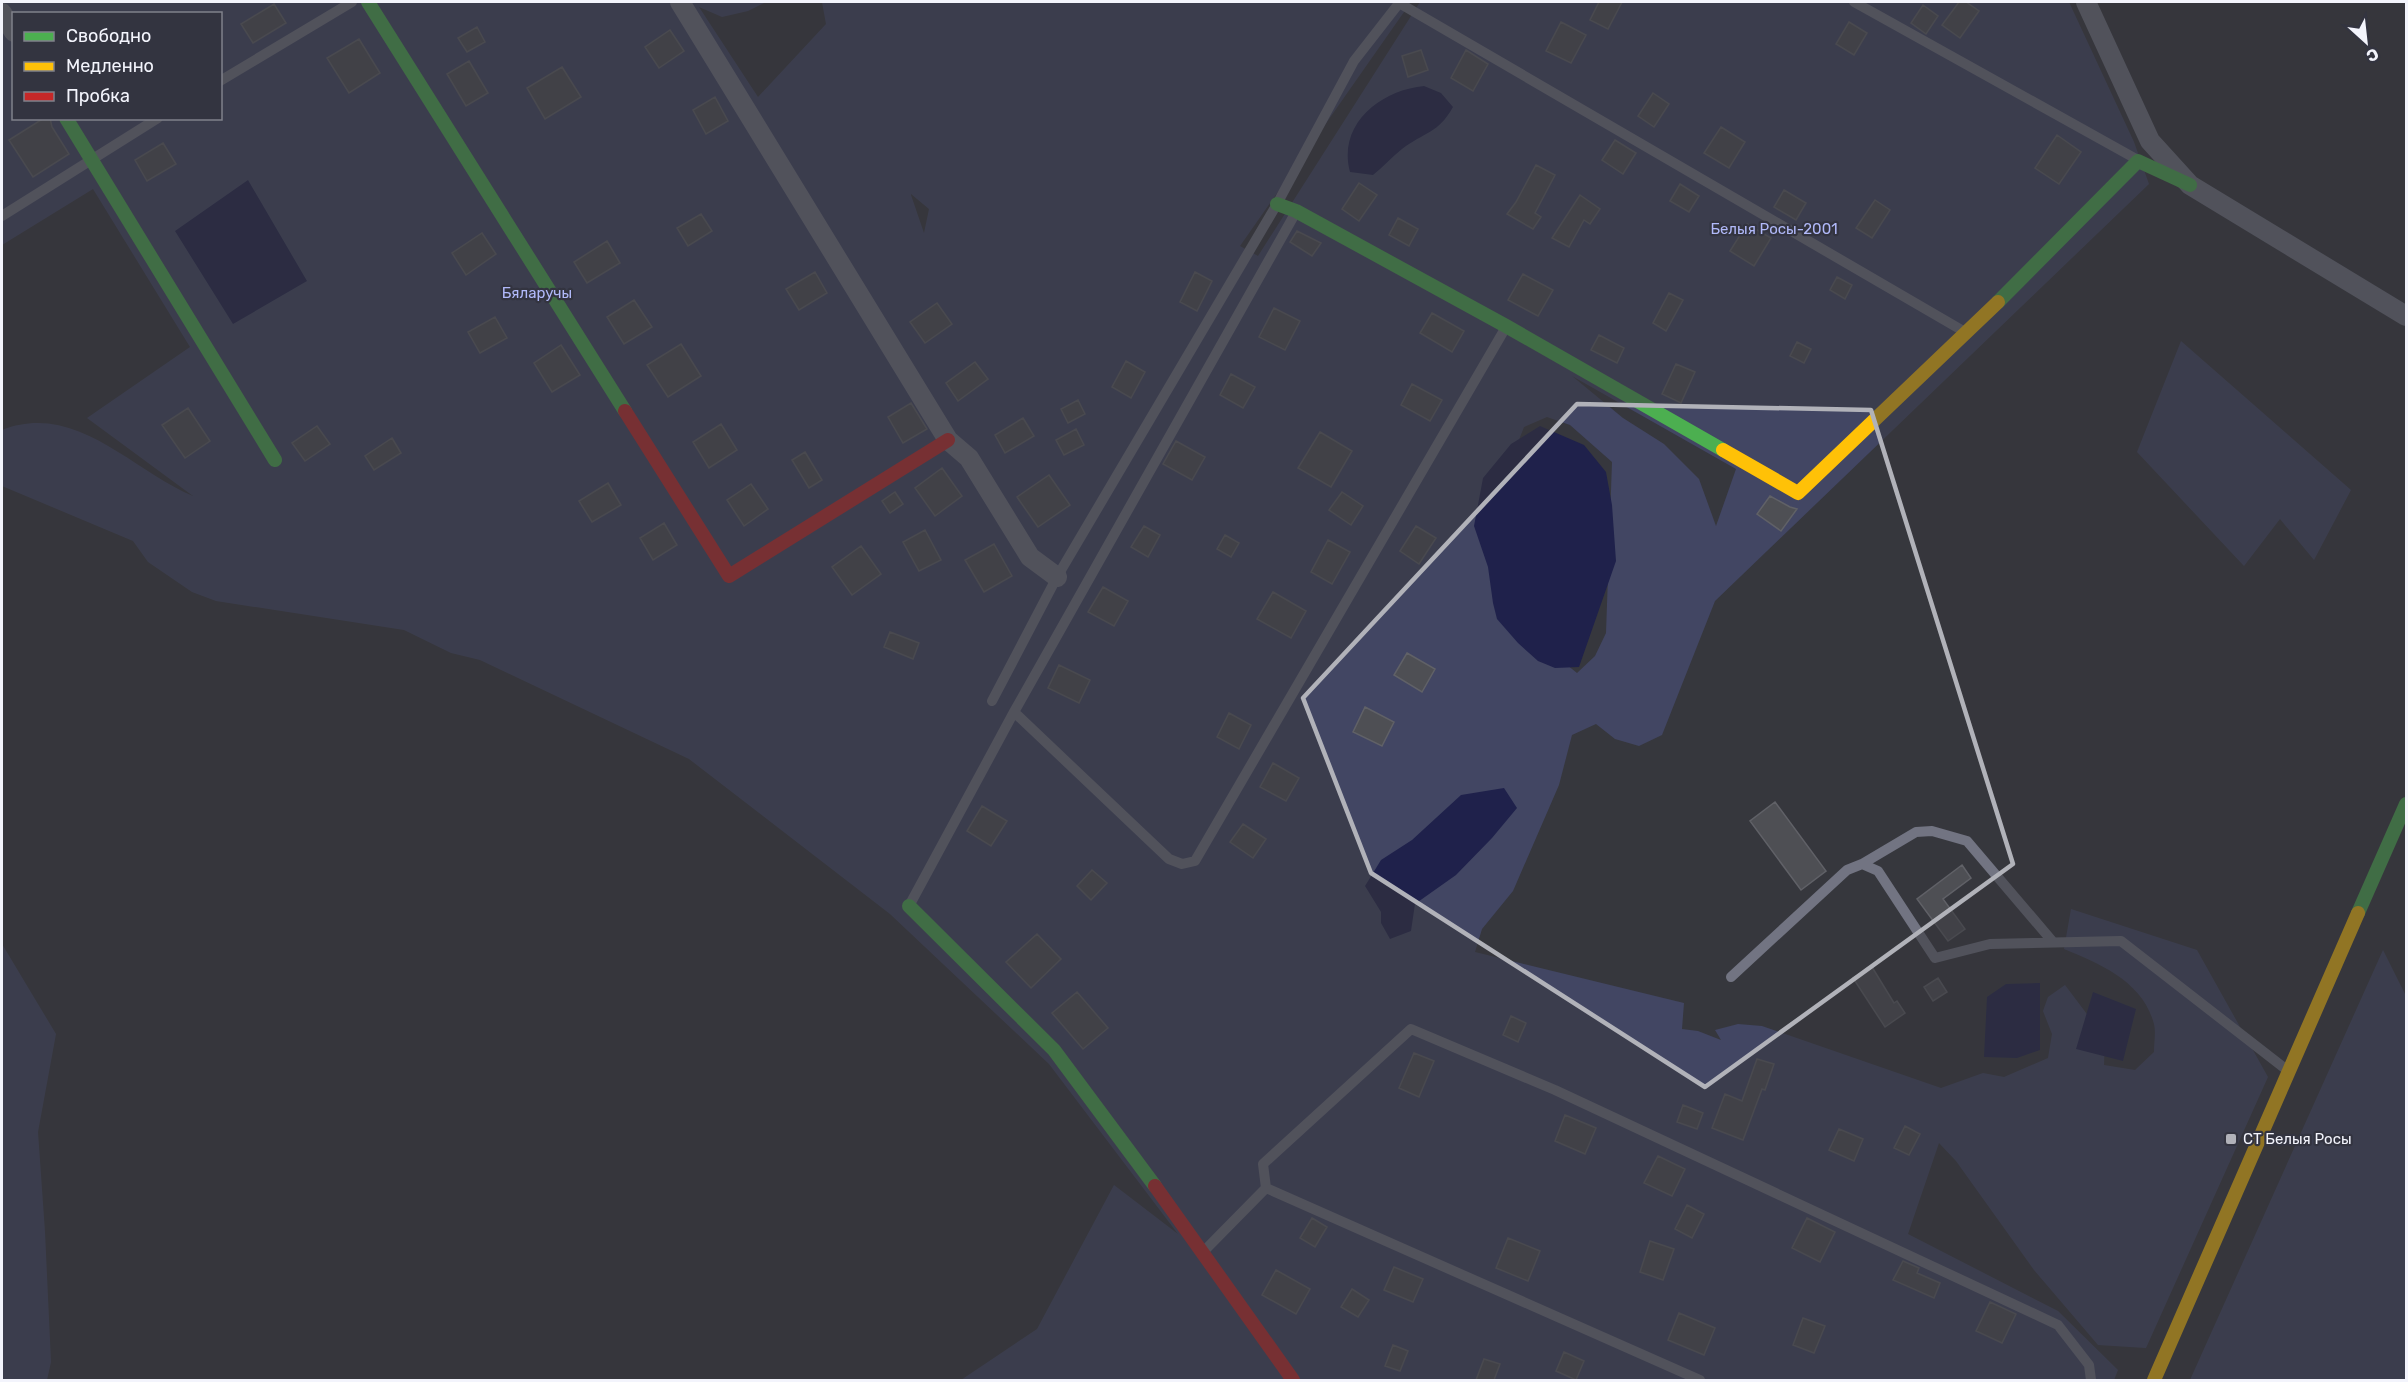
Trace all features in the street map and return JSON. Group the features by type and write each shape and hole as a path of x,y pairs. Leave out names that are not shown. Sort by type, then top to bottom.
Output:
{"street":[{"path":"368,2 729,576 948,440"},
{"path":"680,2 948,440 969,458 1030,556 1058,577"},
{"path":"2086,2 2150,141 2190,184"},
{"path":"2,13 12,29"},
{"path":"67,120 275,460"},
{"path":"1277,204 1296,211 1506,326 1798,493 1968,333 2138,161 2190,184 2406,316"},
{"path":"2154,1380 2406,804"},
{"path":"909,906 1054,1050 1293,1380"}],"lane":[{"path":"222,80 352,2"},
{"path":"992,701 1058,577 1277,204 1354,61 1399,2 1968,333"},
{"path":"1854,2 2138,161"},
{"path":"2,216 155,120"},
{"path":"909,906 1014,712 1296,211"},
{"path":"1014,712 1169,859 1182,864 1195,861 1506,326"},
{"path":"1731,977 1847,870 1863,864 1916,832 1932,831 1967,841 2053,942"},
{"path":"1863,864 1878,871 1935,958 1990,944 2121,941 2289,1072"},
{"path":"1266,1188 1263,1164 1411,1029 1556,1090 2058,1325 2089,1365 2091,1380"},
{"path":"1203,1253 1266,1188"},
{"path":"1266,1188 1701,1380"}],"highlighted area":[{"path":"1577,404 1871,410 2013,864 1705,1087 1371,873 1303,698"}],"green space":[{"path":"2,2 766,2 748,11 722,17 699,7 758,97 826,24 822,2 1411,2 1240,246 1258,256 1420,2 2069,2 2134,142 2149,184 1715,601 1662,735 1639,746 1615,739 1596,724 1572,735 1559,785 1513,891 1482,929 1475,952 1684,1003 1682,1029 1698,1031 1721,1040 1715,1030 1738,1024 1762,1026 1941,1088 1983,1073 2004,1077 2048,1058 2052,1034 2043,1011 2048,997 2065,985 2105,1038 2104,1065 2135,1070 2154,1052 2155,1027 2140,997 2119,976 2064,949 2071,909 2197,950 2268,1077 2146,1348 2098,1345 2034,1270 1956,1161 1939,1143 1908,1234 2058,1311 2118,1370 2114,1380 961,1380 1037,1329 1114,1185 1178,1234 1049,1064 890,914 689,759 480,660 451,653 404,630 216,601 192,592 148,562 133,541 2,486 2,430 29,423 54,425 79,432 193,496 87,418 190,347 93,189 2,245","holes":["911,194 929,209 924,233","1572,376 1736,469 1716,526 1699,479 1664,444 1623,418","1547,417 1570,425 1612,462 1606,633 1595,656 1577,673 1541,644 1488,518 1524,427"]},
{"path":"2181,341 2351,490 2314,560 2280,519 2244,566 2137,452"},
{"path":"2,944 56,1034 38,1132 51,1362 47,1380 2,1380"},
{"path":"2383,950 2406,996 2406,1380 2190,1380"}],"shaded area":[{"path":"1424,86 1441,93 1453,107 1442,123 1402,149 1373,175 1350,172 1348,155 1350,139 1356,125 1366,113 1378,102 1392,94"},
{"path":"248,180 307,281 233,324 175,231"},
{"path":"1540,426 1584,445 1606,472 1612,505 1616,561 1579,667 1555,668 1538,661 1497,619 1488,567 1474,526 1483,478 1511,444"},
{"path":"1504,788 1517,808 1456,875 1415,904 1411,931 1390,939 1381,923 1381,912 1365,886 1381,860 1412,840 1461,795"},
{"path":"2040,983 2040,1050 2017,1058 1984,1057 1987,997 2006,984"},
{"path":"2093,992 2136,1009 2123,1061 2076,1049"}],"building":[{"path":"1599,2 1622,2 1608,29 1590,20"},
{"path":"1959,2 1966,2 1979,11 1960,38 1942,25"},
{"path":"274,4 286,23 253,43 241,24"},
{"path":"1923,5 1938,16 1926,34 1911,23"},
{"path":"1561,22 1586,35 1571,63 1546,51"},
{"path":"1849,22 1867,33 1854,55 1836,44"},
{"path":"477,27 485,42 467,52 458,38"},
{"path":"670,30 684,51 659,68 645,47"},
{"path":"359,39 380,73 349,93 327,58"},
{"path":"1421,50 1428,70 1408,77 1402,56"},
{"path":"1466,50 1488,64 1473,91 1451,78"},
{"path":"469,61 488,93 466,106 447,74"},
{"path":"562,67 581,97 545,119 527,88"},
{"path":"1653,93 1669,104 1654,127 1638,116"},
{"path":"715,97 728,121 706,134 693,110"},
{"path":"41,120 50,120 52,127 69,154 33,177 9,140"},
{"path":"1721,127 1745,142 1729,168 1704,153"},
{"path":"2057,135 2081,152 2059,184 2035,168"},
{"path":"1615,140 1636,153 1623,174 1602,160"},
{"path":"163,143 176,164 147,181 135,160"},
{"path":"1536,165 1555,175 1535,213 1541,217 1533,229 1507,214"},
{"path":"1359,183 1377,195 1359,221 1342,209"},
{"path":"1680,184 1699,196 1689,212 1670,201"},
{"path":"1784,190 1806,203 1796,220 1774,207"},
{"path":"1580,195 1600,209 1590,224 1584,220 1569,247 1552,238"},
{"path":"1875,200 1890,210 1872,238 1856,228"},
{"path":"701,214 712,231 688,246 677,228"},
{"path":"1398,218 1418,229 1409,246 1389,235"},
{"path":"1747,224 1771,238 1754,266 1730,251"},
{"path":"1297,231 1321,243 1312,256 1290,242"},
{"path":"482,233 496,254 466,275 452,253"},
{"path":"607,241 620,263 587,283 574,262"},
{"path":"815,272 827,293 799,310 786,289"},
{"path":"1195,272 1212,281 1197,311 1180,302"},
{"path":"1523,274 1553,290 1538,316 1508,300"},
{"path":"1837,277 1852,285 1845,299 1830,290"},
{"path":"1669,293 1683,300 1666,331 1653,323"},
{"path":"634,300 652,327 624,344 607,317"},
{"path":"937,303 952,324 925,343 910,322"},
{"path":"1274,308 1300,321 1285,350 1259,337"},
{"path":"1432,313 1464,331 1452,352 1420,333"},
{"path":"495,317 507,338 480,353 468,332"},
{"path":"1599,335 1624,348 1617,363 1591,350"},
{"path":"1797,342 1811,349 1804,363 1790,356"},
{"path":"681,344 701,376 668,397 647,365"},
{"path":"561,345 580,375 552,392 534,363"},
{"path":"1126,361 1145,372 1131,398 1112,387"},
{"path":"975,362 988,379 958,401 946,383"},
{"path":"1676,364 1695,372 1681,403 1662,394"},
{"path":"1231,374 1255,387 1243,408 1220,395"},
{"path":"1412,384 1442,400 1430,421 1401,405"},
{"path":"1078,400 1085,414 1068,423 1061,409"},
{"path":"911,403 927,429 903,443 888,417"},
{"path":"188,408 210,441 185,458 162,425"},
{"path":"1023,418 1034,436 1005,453 995,435"},
{"path":"721,424 737,450 709,468 693,442"},
{"path":"317,426 330,444 305,461 292,443"},
{"path":"1076,429 1084,445 1064,455 1056,440"},
{"path":"1320,432 1352,451 1331,487 1298,468"},
{"path":"392,438 401,453 374,470 365,456"},
{"path":"1176,441 1205,457 1192,480 1163,464"},
{"path":"805,452 822,480 809,488 792,460"},
{"path":"942,468 962,496 935,516 915,488"},
{"path":"1049,475 1070,505 1038,527 1017,497"},
{"path":"608,483 621,505 592,522 579,501"},
{"path":"751,484 768,509 744,526 727,500"},
{"path":"895,492 903,504 890,513 882,501"},
{"path":"1342,492 1363,506 1351,525 1329,510"},
{"path":"1770,496 1797,509 1781,531 1757,514"},
{"path":"664,523 677,545 653,560 640,538"},
{"path":"1144,526 1160,535 1148,557 1131,547"},
{"path":"1416,526 1436,538 1419,564 1400,551"},
{"path":"925,530 941,560 919,571 903,542"},
{"path":"1225,535 1239,543 1231,557 1217,549"},
{"path":"1328,540 1350,552 1332,584 1311,572"},
{"path":"994,544 1012,576 984,592 965,560"},
{"path":"861,546 881,574 852,595 832,567"},
{"path":"1103,587 1128,601 1114,626 1088,612"},
{"path":"1273,592 1306,611 1291,638 1257,619"},
{"path":"890,632 919,643 913,659 884,647"},
{"path":"1407,653 1435,669 1422,692 1394,675"},
{"path":"1059,665 1090,680 1079,703 1048,688"},
{"path":"1365,707 1394,722 1382,746 1353,732"},
{"path":"1229,713 1251,725 1239,749 1217,737"},
{"path":"1273,763 1299,778 1286,801 1260,787"},
{"path":"1775,802 1826,871 1801,890 1750,821"},
{"path":"982,806 1007,821 991,846 967,831"},
{"path":"1243,824 1266,839 1253,858 1230,842"},
{"path":"1962,865 1971,878 1943,899 1965,929 1948,941 1917,899"},
{"path":"1092,870 1107,883 1091,900 1077,886"},
{"path":"1037,934 1061,959 1031,988 1006,962"},
{"path":"1872,967 1894,1003 1897,1001 1905,1013 1885,1027 1853,978"},
{"path":"1938,978 1947,992 1933,1001 1924,987"},
{"path":"1077,992 1108,1028 1083,1049 1052,1013"},
{"path":"1511,1016 1526,1023 1518,1042 1503,1035"},
{"path":"1414,1053 1434,1061 1419,1097 1399,1088"},
{"path":"1757,1059 1774,1064 1743,1140 1712,1128 1725,1094 1742,1101"},
{"path":"1683,1105 1703,1113 1697,1129 1677,1122"},
{"path":"1565,1115 1596,1128 1585,1154 1555,1141"},
{"path":"1905,1126 1920,1134 1909,1155 1894,1148"},
{"path":"1839,1129 1863,1139 1854,1161 1829,1150"},
{"path":"1658,1156 1685,1169 1672,1196 1644,1183"},
{"path":"1687,1205 1704,1214 1692,1238 1675,1229"},
{"path":"1312,1218 1327,1227 1315,1247 1300,1238"},
{"path":"1807,1218 1835,1232 1820,1262 1792,1248"},
{"path":"1508,1238 1540,1251 1528,1281 1496,1268"},
{"path":"1650,1241 1674,1249 1663,1280 1640,1272"},
{"path":"1903,1261 1919,1268 1917,1273 1940,1283 1934,1298 1893,1280"},
{"path":"1394,1267 1423,1279 1413,1302 1384,1290"},
{"path":"1276,1270 1310,1289 1296,1314 1262,1295"},
{"path":"1352,1289 1369,1300 1358,1317 1341,1307"},
{"path":"1990,1302 2016,1314 2002,1343 1976,1331"},
{"path":"1679,1313 1715,1328 1704,1355 1668,1340"},
{"path":"1803,1318 1825,1326 1814,1353 1793,1345"},
{"path":"1393,1345 1408,1351 1400,1371 1385,1366"},
{"path":"1564,1352 1584,1361 1576,1380 1556,1371"},
{"path":"1484,1359 1500,1364 1494,1380 1476,1380"}],"traffic: fast":[{"path":"368,2 625,411"},
{"path":"67,120 275,460"},
{"path":"1998,302 2138,161 2190,185"},
{"path":"1277,204 1296,211 1506,326 1723,450"},
{"path":"2358,913 2406,804"},
{"path":"909,906 1054,1050 1155,1186"}],"traffic: slow":[{"path":"1723,450 1798,493 1998,302"},
{"path":"2154,1380 2358,913"}],"traffic: jam":[{"path":"625,411 729,576 948,440"},
{"path":"1155,1186 1293,1380"}],"place":[{"name":"СТ Белыя Росы","path":"2231,1139"}],"park label":[{"name":"Белыя Росы-2001","path":"1774,229"},
{"name":"Бяларучы","path":"537,293"}]}
